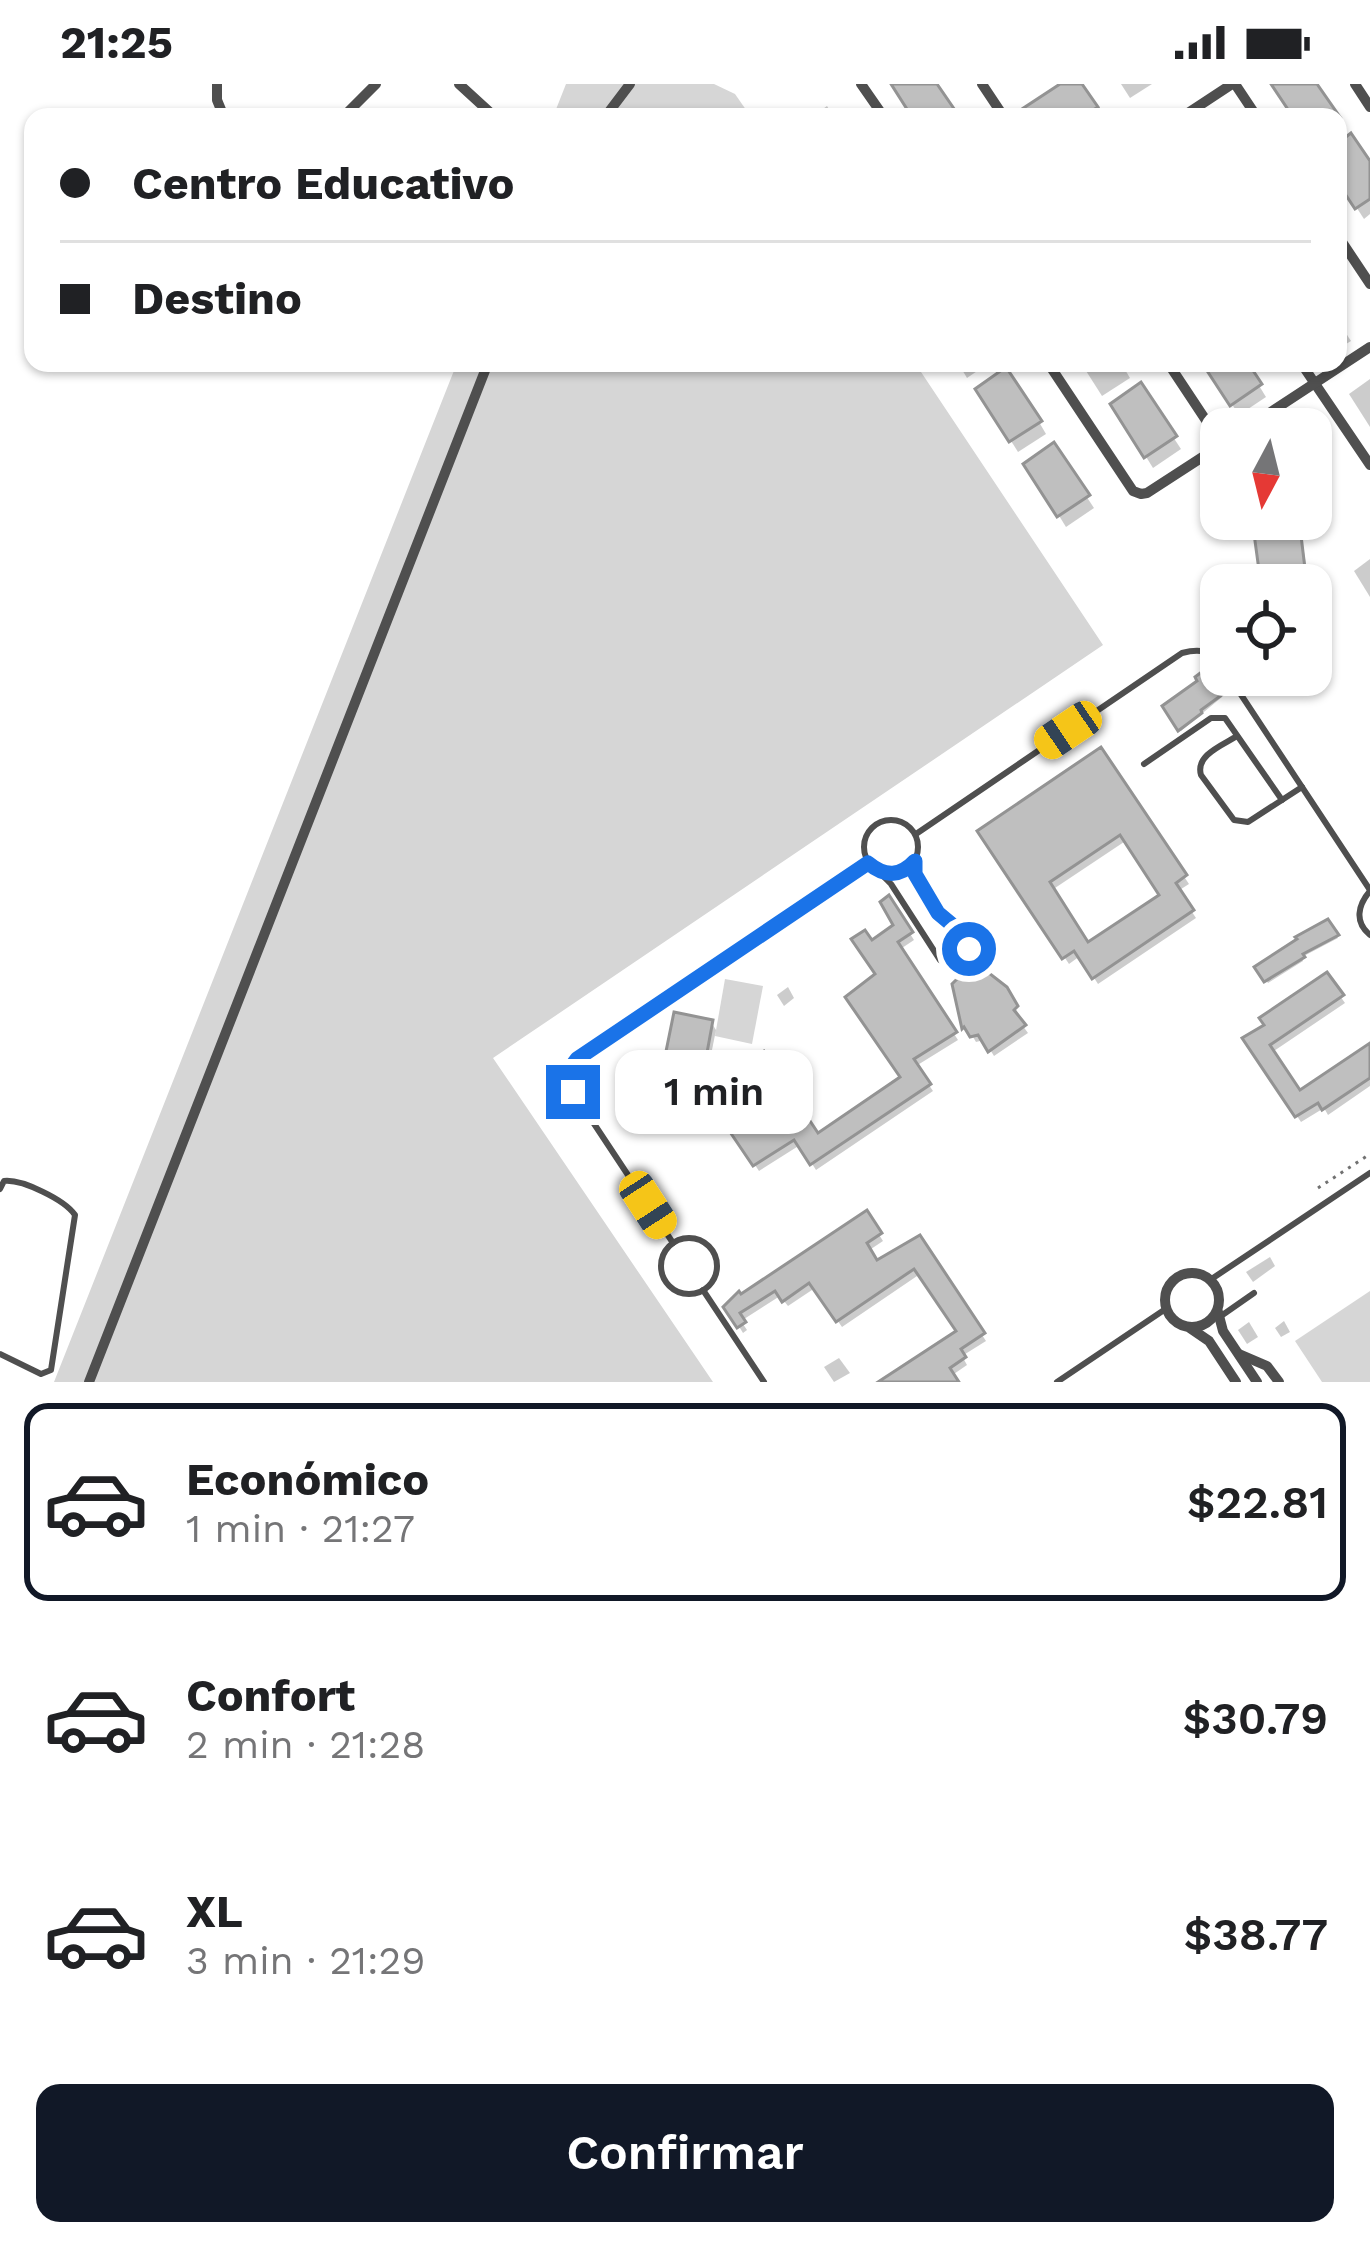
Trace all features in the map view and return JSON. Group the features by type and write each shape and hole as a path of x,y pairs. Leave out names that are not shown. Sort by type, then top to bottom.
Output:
{"street":[{"path":"352,108 376,84"},
{"path":"459,84 485,108"},
{"path":"1196,108 1233,84"},
{"path":"1354,84 1370,107"},
{"path":"1347,250 1370,284"},
{"path":"88,1382 484,372"},
{"path":"1054,372 1133,490 1148,493 1200,458"},
{"path":"1174,372 1200,412"},
{"path":"1307,372 1370,465"},
{"path":"1277,408 1332,372"},
{"path":"1236,1382 1204,1336 1171,1316 1167,1290 1178,1277 1194,1274 1210,1280 1219,1294 1223,1331 1257,1382"},
{"path":"1186,1327 1205,1324 1219,1302"},
{"path":"1233,1347 1267,1366 1279,1382"},
{"path":"1219,1356 1222,1382"}],"lane":[{"path":"916,834 1182,653 1200,650"},
{"path":"1242,696 1370,891 1361,902 1359,916 1370,935"},
{"path":"1144,764 1211,718 1226,718 1282,800"},
{"path":"1238,735 1202,759 1199,766 1234,820 1248,822 1302,787"},
{"path":"891,819 905,823 916,834 915,861 915,874 938,913 968,938 969,949 957,964 940,960 891,884 868,863 863,849 866,834 876,823 891,819"},
{"path":"879,872 906,871 915,861"},
{"path":"673,1243 573,1092 570,1068 868,863"},
{"path":"1210,1280 1370,1173"},
{"path":"0,1189 4,1181 16,1180 69,1206 75,1215 51,1370 41,1374 0,1354"},
{"path":"690,1238 712,1251 715,1277 702,1290 675,1290 663,1276 662,1258 673,1243 690,1238"},
{"path":"702,1290 764,1382"},
{"path":"1218,1318 1254,1293"},
{"path":"1057,1382 1167,1308"}],"path":[{"path":"1318,1188 1370,1154"}],"shaded area":[{"path":"566,84 714,84 735,94 745,108 557,108"},
{"path":"453,372 921,372 1103,645 493,1058 713,1382 54,1382"},
{"path":"725,979 763,986 752,1044 715,1036"},
{"path":"1370,1291 1370,1382 1322,1382 1295,1341"}],"building":[{"path":"891,84 937,84 954,108 906,108"},
{"path":"1060,84 1082,84 1098,107 1096,108 1024,108"},
{"path":"1271,84 1317,84 1334,108 1287,108"},
{"path":"1351,133 1370,161 1370,199 1355,209 1347,197 1347,136"},
{"path":"999,372 1009,372 1042,421 1009,442 975,389"},
{"path":"1208,372 1254,372 1262,384 1230,406"},
{"path":"1141,382 1177,436 1144,458 1110,404"},
{"path":"1054,442 1090,495 1057,517 1023,464"},
{"path":"1255,540 1302,540 1304,564 1258,564"},
{"path":"1200,673 1200,696 1220,696 1178,731 1162,706 1197,681"},
{"path":"1101,747 1187,875 1176,883 1194,910 1092,979 1074,951 1062,959 977,831","holes":["1120,835 1159,895 1088,942 1050,882"]},
{"path":"889,895 913,932 898,942 957,1032 914,1059 931,1084 810,1165 794,1140 753,1166 703,1092 764,1051 818,1133 900,1077 845,997 875,974 851,939 865,930 872,940 893,925 880,902"},
{"path":"1328,919 1339,935 1264,982 1254,967"},
{"path":"969,963 1007,987 1018,1006 1014,1010 1026,1025 988,1052 978,1035 970,1037 962,1029 952,984 957,979 954,974"},
{"path":"1327,972 1344,995 1270,1045 1300,1090 1370,1043 1370,1078 1322,1110 1318,1103 1295,1117 1242,1038 1264,1025 1259,1018"},
{"path":"674,1012 713,1020 702,1080 662,1071"},
{"path":"867,1210 882,1233 867,1243 877,1260 920,1235 985,1333 961,1349 966,1357 950,1368 959,1382 878,1382 956,1331 914,1269 836,1322 809,1283 782,1302 775,1291 740,1313 746,1322 737,1328 723,1307 739,1291 741,1294"}],"route":[{"path":"573,1092 568,1078 577,1059 868,863 892,875 906,871 915,861 915,874 938,913 968,938 969,949"}]}
